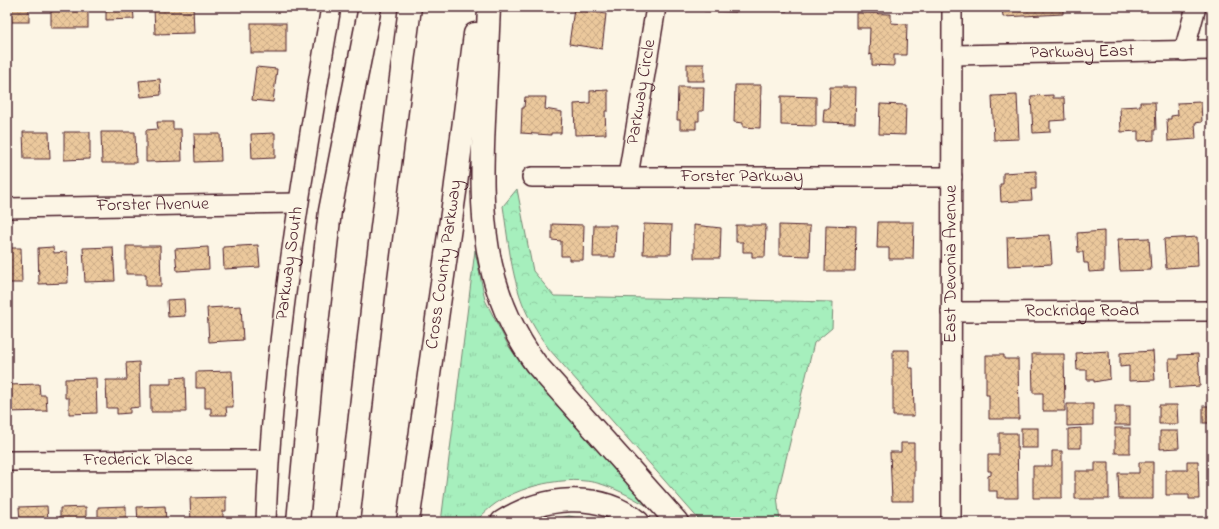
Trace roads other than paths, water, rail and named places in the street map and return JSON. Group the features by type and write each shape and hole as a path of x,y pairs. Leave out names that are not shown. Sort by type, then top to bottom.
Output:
{"highway":[{"path":"298,522 312,368 330,211 370,7"},
{"path":"348,522 375,283 410,7"},
{"name":"Cross County Parkway","path":"408,522 456,185 478,7"},
{"path":"488,7 482,189 489,252 500,301 516,335 536,364 677,522"},
{"path":"502,522 523,510 536,505 567,500 603,504 619,510 638,522"}],"street":[{"name":"Parkway South","path":"266,522 268,460 281,327 298,203 331,7"},
{"name":"Parkway Circle","path":"628,176 656,7"},
{"name":"East Devonia Avenue","path":"951,522 952,7"},
{"path":"1184,50 1196,7"},
{"name":"Parkway East","path":"952,55 1212,50"},
{"name":"Forster Parkway","path":"532,177 952,177"},
{"name":"Forster Avenue","path":"7,208 298,203"},
{"name":"Rockridge Road","path":"951,312 1212,311"},
{"name":"Frederick Place","path":"7,461 268,460"}]}
